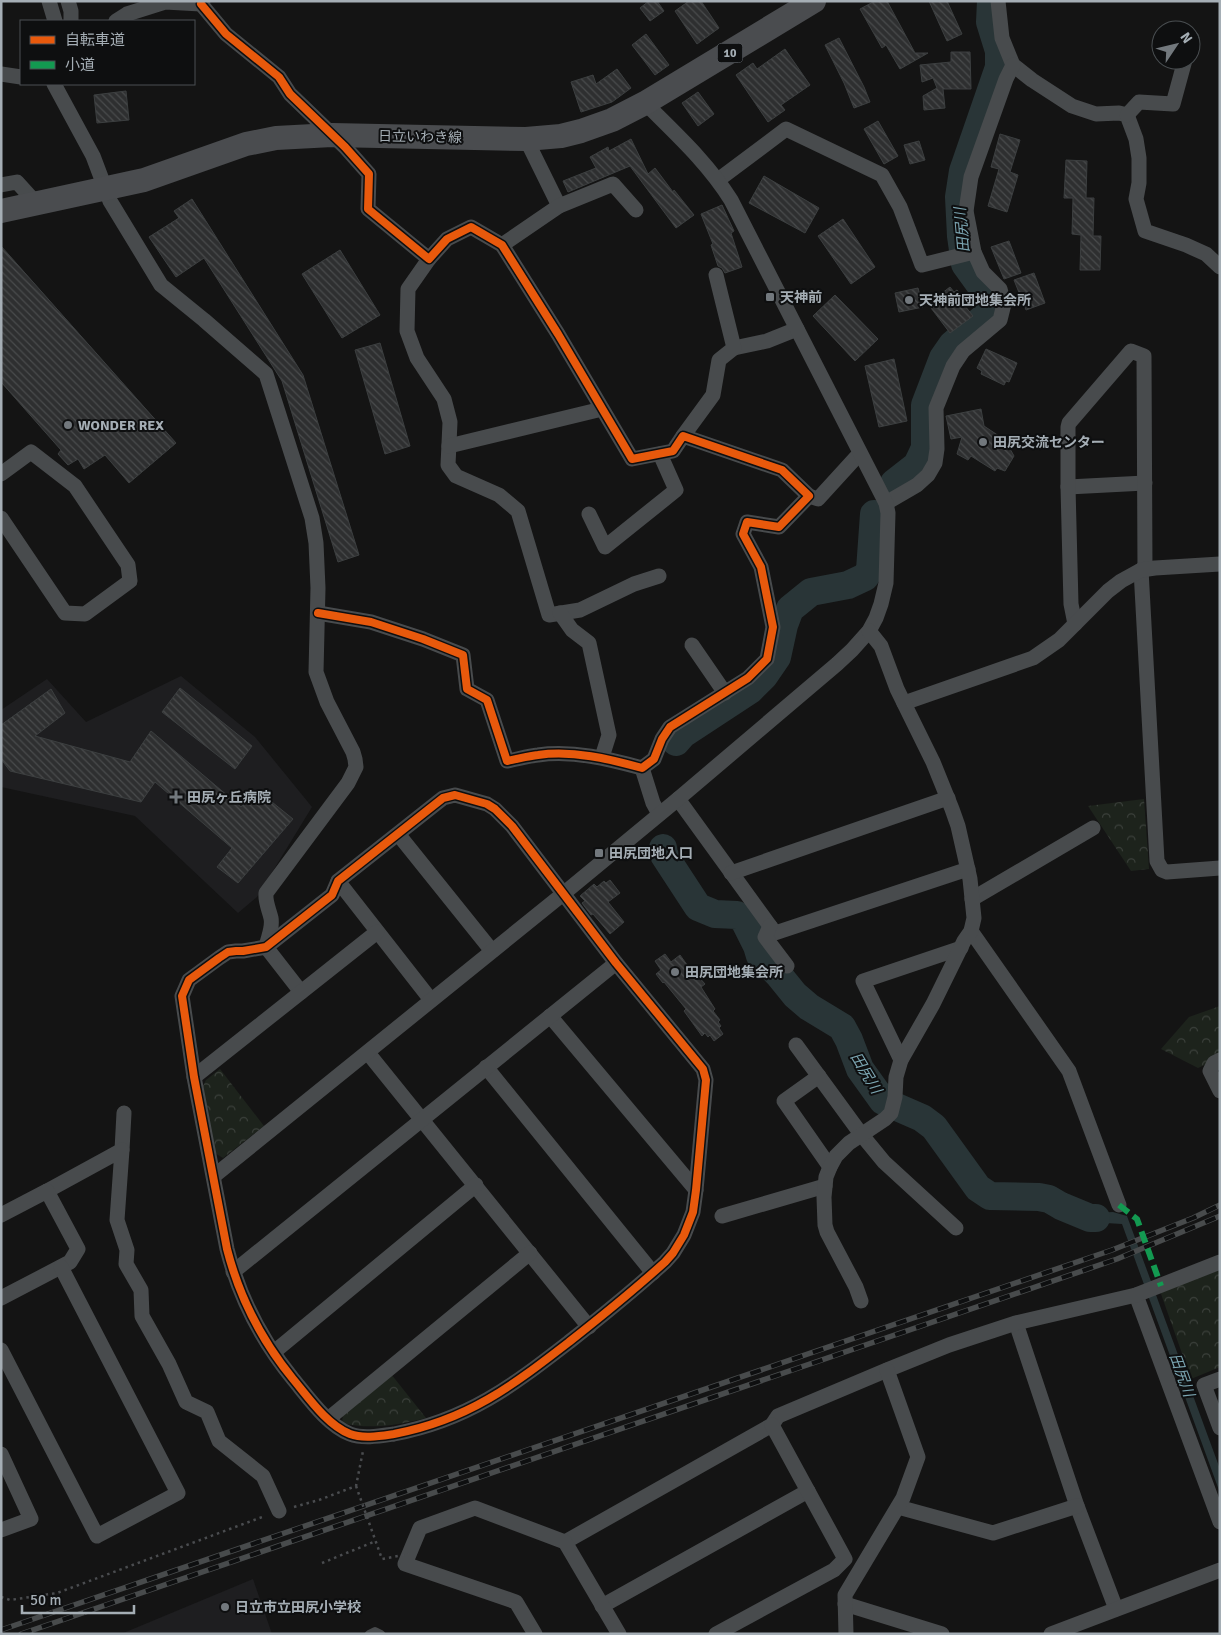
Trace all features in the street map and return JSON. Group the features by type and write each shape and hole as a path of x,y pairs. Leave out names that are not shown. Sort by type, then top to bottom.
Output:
{"main road":[{"name":"日立いわき線","path":"1,211 152,178 246,144 276,138 332,135 526,139 554,137 581,131 612,120 645,103 814,1"}],"street":[{"path":"49,1 55,20"},
{"path":"68,1 71,20"},
{"path":"998,1 1002,38 1012,65 1072,106 1096,114 1119,113 1127,115"},
{"path":"118,20 127,14 166,2 202,3 226,34 279,76 290,94 369,174 368,209 429,258"},
{"path":"886,503 928,475 935,463 937,450 936,408 953,366 963,351 1000,320 1004,304 1000,289 966,254 966,211 970,177 1012,65"},
{"path":"1127,115 1139,102 1173,104 1183,70"},
{"path":"1,74 20,77"},
{"path":"55,85 93,156 110,201 161,285 266,374 312,518 316,543 318,613 316,672 327,702 353,752 356,767 348,784 268,889 266,899 272,926 266,947"},
{"path":"214,1176 678,800 837,664 869,631 876,618 886,584 888,513 886,503 731,200 718,180 645,103"},
{"path":"1127,115 1136,139 1139,158 1139,183 1136,199 1145,231 1206,254 1220,267"},
{"path":"718,180 786,129 882,175 900,206 922,264 966,254"},
{"path":"526,139 560,206"},
{"path":"1,186 18,182 36,203"},
{"path":"502,245 560,206 613,184 636,210"},
{"path":"659,576 634,584 580,610 549,615 518,511 499,494 456,476 448,465 450,422 444,399 417,358 407,331 408,289 429,258 447,239 470,227 502,245 558,334 632,459 673,451 713,395 719,360 734,348 767,341 797,329"},
{"path":"716,275 734,348"},
{"path":"1075,624 1071,604 1068,487 1069,423 1131,351 1144,356 1145,483 1143,570 1156,861 1158,866 1166,872 1220,868"},
{"path":"449,446 602,409"},
{"path":"684,436 782,470 809,496 818,500 860,453"},
{"path":"1,474 31,452 75,486 128,565 130,581 85,614 65,613 1,518"},
{"path":"589,514 605,547 676,490 660,454"},
{"path":"1068,487 1145,483"},
{"path":"642,768 654,759 662,739 670,727 748,678 766,659 773,627 761,567 743,534 747,522 779,527 809,496"},
{"path":"904,703 1033,658 1059,640 1121,580 1143,570 1220,564"},
{"path":"318,613 370,622 423,639 463,655 467,689 487,700 508,761 539,754 570,754 602,757 642,768"},
{"path":"560,613 572,630 589,643 609,735 602,757"},
{"path":"861,1301 856,1287 827,1232 824,1206 825,1186 830,1167 836,1156 861,1134 885,1119 892,1107 896,1077 901,1060 933,1004 960,948 971,931 974,918 968,870 958,826 948,798 880,646 869,631"},
{"path":"692,645 725,693"},
{"path":"642,768 653,803 659,814"},
{"path":"456,795 487,804 495,809 512,826 616,963 701,1065 705,1073 706,1080 693,1212 684,1235 673,1253 654,1273 589,1326 515,1383 477,1406 430,1426 390,1434 366,1437 351,1434 338,1428 288,1372 242,1297 233,1272 194,1077 182,996 189,980 228,952 243,952 266,947 332,895 338,882 443,798 456,795"},
{"path":"731,873 948,798"},
{"path":"678,800 775,933 968,870"},
{"path":"972,899 1093,828"},
{"path":"398,834 492,951"},
{"path":"338,882 431,1000"},
{"path":"770,926 765,938 787,966"},
{"path":"971,931 1068,1071 1119,1205"},
{"path":"194,1077 377,932"},
{"path":"266,947 301,992"},
{"path":"901,1060 863,981 960,948"},
{"path":"233,1272 616,963"},
{"path":"550,1016 696,1190"},
{"path":"796,1045 861,1134 884,1162 956,1228"},
{"path":"368,1052 589,1326"},
{"path":"1220,1060 1214,1063 1210,1071 1220,1091"},
{"path":"486,1067 654,1273"},
{"path":"819,1076 784,1101 830,1167"},
{"path":"124,1113 117,1220 127,1250 126,1264 142,1290 142,1316 169,1364 186,1402 207,1412 219,1441 263,1476 279,1511"},
{"path":"1,1215 122,1150"},
{"path":"274,1352 476,1185"},
{"path":"722,1216 825,1186"},
{"path":"1,1298 70,1262 78,1249 48,1191"},
{"path":"328,1419 530,1253"},
{"path":"565,1542 772,1425 778,1416 949,1345 1016,1323 1144,1292 1220,1262"},
{"path":"1,1350 97,1536 178,1493 62,1267"},
{"path":"1144,1292 1220,1522"},
{"path":"1016,1323 1077,1506 1116,1610"},
{"path":"846,1634 845,1595 903,1498 918,1457 887,1370"},
{"path":"1220,1379 1204,1385 1220,1428"},
{"path":"716,1634 834,1570 845,1559 772,1425"},
{"path":"1,1454 31,1519 1,1530"},
{"path":"602,1606 808,1491"},
{"path":"898,1507 993,1533 1077,1506"},
{"path":"535,1634 516,1602 405,1564 420,1528 476,1508 565,1542 619,1634"},
{"path":"1051,1634 1220,1570"},
{"path":"845,1604 942,1634"}],"lane":[{"path":"369,1634 375,1631 381,1634"}],"path":[{"path":"366,1437 356,1486 382,1559 409,1554"},
{"path":"1,1597 10,1600 57,1593 279,1511 319,1500 356,1486"},
{"path":"322,1562 376,1541"}],"shaded area":[{"name":"田尻ヶ丘病院","path":"181,676 255,737 312,807 257,897 238,913 135,816 1,787 1,710 47,679 86,722"},
{"name":"日立市立田尻小学校","path":"253,1579 272,1634 121,1634"}],"green space":[{"path":"1144,799 1149,869 1131,871 1088,806"},
{"path":"1220,1006 1220,1058 1198,1068 1161,1049 1189,1017"},
{"path":"220,1069 264,1126 223,1158 215,1153 202,1088 206,1080"},
{"path":"1220,1270 1220,1367 1191,1379 1160,1291"},
{"path":"391,1374 426,1418 384,1426 342,1423 343,1414"}],"water":[{"path":"1062,1201 1092,1213 1113,1212 1127,1216 1220,1469 1220,1493 1122,1224 1089,1222 1059,1210"}],"building":[{"path":"649,1 657,1 664,11 650,21 640,8"},
{"path":"689,1 701,1 719,28 697,44 675,11"},
{"path":"875,1 887,1 915,53 928,53 900,69 886,45 882,48 860,9"},
{"path":"929,1 947,1 962,34 947,41"},
{"path":"646,34 669,65 655,75 632,45"},
{"path":"839,38 870,102 854,108 825,45"},
{"path":"785,49 810,85 781,105 785,110 768,122 736,75 753,63 757,69"},
{"path":"951,52 970,52 971,89 943,89 945,108 924,110 923,96 937,88 933,78 922,82 920,65 951,62"},
{"path":"617,69 631,88 612,102 581,112 571,82 593,75 596,84"},
{"path":"126,91 129,120 97,123 94,95"},
{"path":"698,92 714,114 698,126 682,103"},
{"path":"878,121 898,156 884,164 864,129"},
{"path":"1000,134 1020,140 1010,172 1018,175 1007,212 988,206 999,169 991,167"},
{"path":"631,139 648,174 655,168 694,215 676,228 630,166 568,192 563,181 596,168 590,157 608,147 609,151"},
{"path":"919,141 925,160 910,164 904,145"},
{"path":"1066,160 1087,161 1086,198 1094,198 1093,236 1101,236 1100,270 1080,270 1081,235 1072,234 1073,198 1064,198"},
{"path":"764,176 819,208 805,233 749,203"},
{"path":"192,199 303,375 359,555 338,562 282,381 204,258 176,277 149,237 179,218 174,211"},
{"path":"722,205 734,231 731,233 742,267 725,273 718,266 711,245 713,244 701,214"},
{"path":"843,219 875,267 851,284 818,236"},
{"path":"1009,241 1021,273 1004,279 991,247"},
{"path":"1,246 176,443 129,483 105,455 84,469 78,459 68,465 58,454 61,450 1,382"},
{"path":"340,250 380,315 342,338 302,274"},
{"path":"1034,273 1045,303 1026,310 1014,280"},
{"path":"950,287 954,292 957,290 968,304 965,306 973,316 950,333 928,304"},
{"name":"天神前団地集会所","path":"918,288 923,307 899,312 895,293"},
{"path":"835,295 878,339 855,361 813,316"},
{"path":"380,343 410,446 385,454 355,350"},
{"path":"986,349 1017,363 1009,382 1006,381 1004,385 981,374 982,371 977,368"},
{"path":"894,359 907,421 879,427 865,366"},
{"name":"田尻交流センター","path":"981,409 984,426 1011,444 1009,447 1014,456 1005,471 997,468 995,471 971,456 968,460 957,454 962,437 951,439 946,416"},
{"path":"180,688 252,746 235,769 162,712"},
{"path":"51,689 65,713 35,736 130,762 151,731 241,807 248,799 255,803 262,794 293,819 238,883 217,867 232,848 155,782 141,802 10,771 1,759 1,725"},
{"path":"610,880 620,893 608,902 624,922 610,934 593,914 591,915 582,903 585,901 580,896 594,884 597,887 604,881 606,883"},
{"path":"665,954 671,962 680,955 695,976 697,975 705,984 701,987 715,1009 713,1011 720,1020 718,1022 721,1026 719,1028 723,1034 714,1041 710,1035 708,1037 705,1033 702,1036 684,1011 686,1009 656,974 661,970 655,961"}],"waterway":[{"name":"田尻川","path":"894,483 917,465 925,448 925,405 943,358 952,345 987,315 991,300 965,264 959,197 963,171 999,67 999,51 990,22 991,1"},
{"name":"田尻川","path":"676,742 683,734 750,690 764,676 777,657 784,625 790,609 811,592 848,585 865,577 870,570 874,514"},
{"name":"田尻川","path":"663,848 664,855 698,907 715,914 737,915 744,920 760,956 795,995 809,1007 842,1027 860,1069 883,1101 922,1118 934,1127 978,1188 990,1196 1049,1199 1090,1218 1096,1218"}],"railway":[{"path":"1,1630 1112,1250 1193,1218 1220,1205"},
{"path":"21,1634 1117,1259 1220,1216"}],"marked path":[{"path":"1119,1205 1137,1219 1161,1286"}],"cycle path":[{"path":"201,4 226,34 279,77 290,94 345,147 369,174 368,209 429,259 447,239 471,227 502,245 558,334 632,459 673,451 683,436 782,470 809,496 779,527 747,522 743,534 761,567 773,627 767,659 748,678 670,727 662,739 654,759 642,768 604,759 564,754 534,755 507,761 487,700 467,689 463,655 423,639 371,622 318,613"},
{"path":"455,795 487,804 495,809 512,826 616,963 703,1069 706,1080 693,1212 684,1235 665,1262 630,1293 508,1387 445,1420 394,1434 372,1437 360,1436 350,1434 334,1424 319,1410 293,1379 262,1334 238,1284 227,1249 194,1077 182,996 189,980 228,952 266,947 332,895 338,881 443,798 455,795"}],"place":[{"name":"天神前","path":"770,297"},
{"name":"天神前団地集会所","path":"909,300"},
{"name":"WONDER REX","path":"68,425"},
{"name":"田尻交流センター","path":"983,442"},
{"name":"田尻ヶ丘病院","path":"176,797"},
{"name":"田尻団地入口","path":"599,853"},
{"name":"田尻団地集会所","path":"675,972"},
{"name":"日立市立田尻小学校","path":"225,1607"}]}
